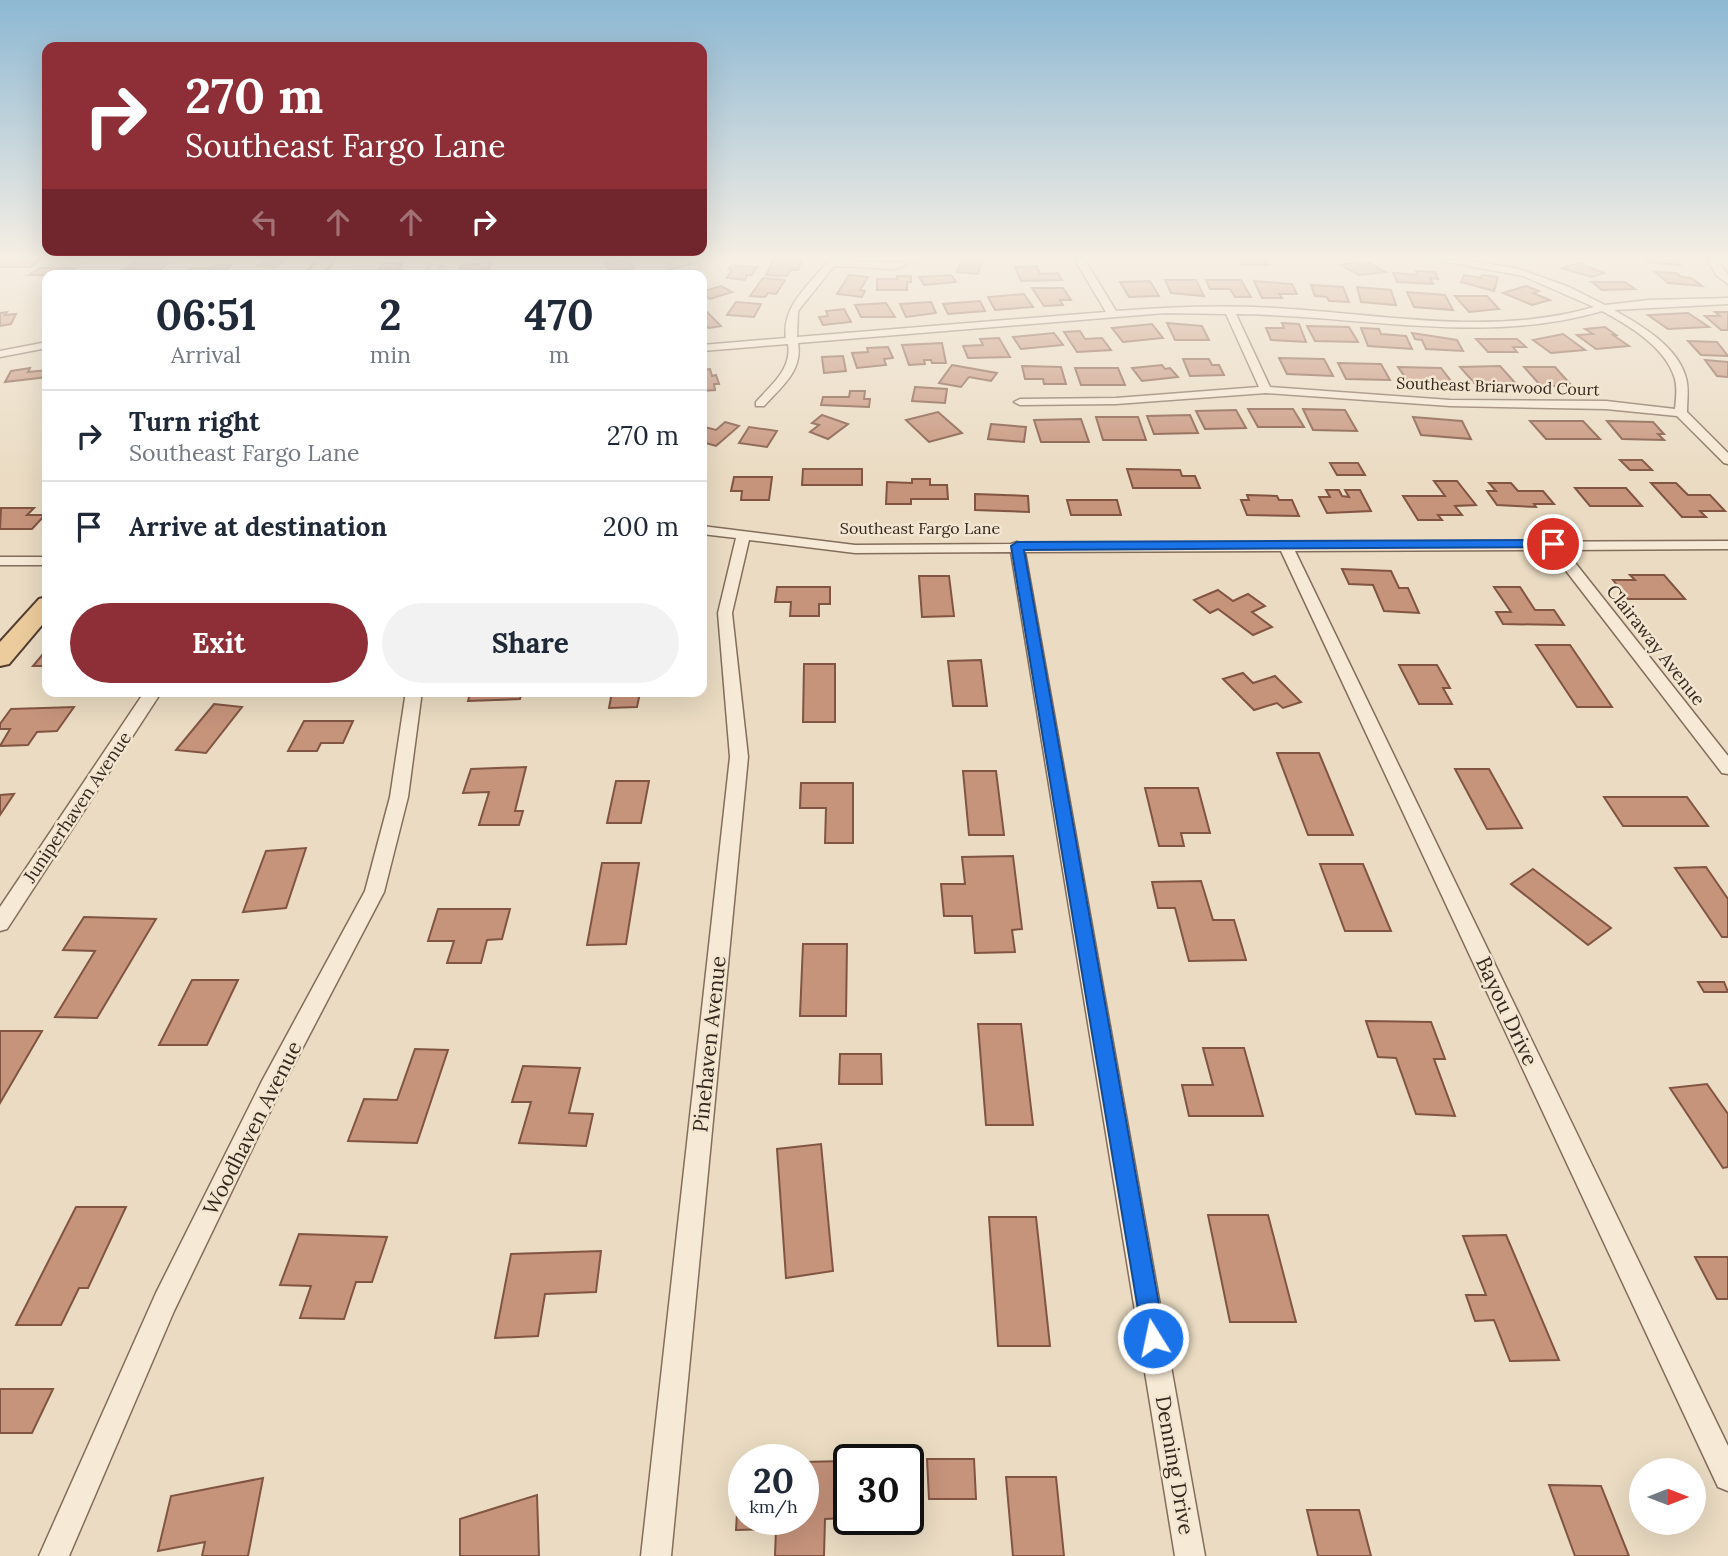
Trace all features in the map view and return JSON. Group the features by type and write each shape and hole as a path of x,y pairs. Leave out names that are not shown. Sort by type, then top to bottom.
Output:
{"main road":[{"path":"0,637 42,590"},
{"path":"0,658 42,610"}],"street":[{"path":"760,404 789,372 795,356 791,333"},
{"path":"707,348 896,333"},
{"path":"1239,333 1266,390"},
{"path":"1642,333 1668,355 1680,376 1681,413 1728,460"},
{"path":"0,354 42,346"},
{"name":"Southeast Briarwood Court","path":"1020,402 1116,401 1266,390 1450,403 1606,405 1681,413"},
{"name":"Southeast Fargo Lane","path":"707,530 855,549 1017,546 1728,545"},
{"name":"Pinehaven Avenue","path":"656,1556 739,757 725,613 744,534"},
{"name":"Clairaway Avenue","path":"1553,544 1728,768"},
{"name":"Bayou Drive","path":"1286,545 1728,1477"},
{"name":"Denning Drive","path":"1017,546 1190,1556"},
{"path":"0,561 42,561"},
{"name":"Juniperhaven Avenue","path":"0,923 150,697"},
{"name":"Woodhaven Avenue","path":"54,1556 165,1302 270,1088 374,892 400,797 413,697"}],"building":[{"path":"1054,333 1063,345 1021,349 1013,337"},
{"path":"1064,333 1081,333 1085,339 1102,338 1111,350 1077,352"},
{"path":"1116,333 1159,333 1163,338 1123,342"},
{"path":"1172,333 1205,333 1209,340 1175,340"},
{"path":"1268,333 1302,333 1306,342 1271,340"},
{"path":"1311,333 1352,333 1358,342 1315,341"},
{"path":"1363,333 1406,336 1412,349 1368,346"},
{"path":"1412,333 1457,340 1463,351 1426,349 1422,340 1415,339"},
{"path":"1591,333 1613,333 1629,346 1596,349 1577,335 1593,334"},
{"path":"1563,334 1585,350 1551,353 1533,340"},
{"path":"999,338 1010,357 968,358 963,346 983,345 980,339"},
{"path":"1476,339 1517,339 1526,347 1513,347 1517,352 1488,352"},
{"path":"1688,341 1717,342 1728,356 1701,355"},
{"path":"942,343 946,363 924,360 925,364 909,365 902,345"},
{"path":"888,347 893,358 884,359 886,365 857,368 852,353 868,352 867,348"},
{"path":"843,356 846,371 824,373 822,357"},
{"path":"1279,358 1324,359 1333,376 1287,374"},
{"path":"1183,359 1209,359 1212,365 1219,365 1224,375 1190,376"},
{"path":"1705,360 1728,362 1728,377 1717,376"},
{"path":"1338,363 1381,364 1390,380 1346,379"},
{"path":"952,365 997,373 991,381 969,377 961,387 939,383"},
{"path":"1162,365 1165,369 1170,368 1178,377 1142,381 1132,368"},
{"path":"1022,366 1061,367 1066,384 1044,384 1043,379 1025,379"},
{"path":"1500,366 1517,385 1476,385 1460,367"},
{"path":"1398,367 1441,368 1454,385 1410,384"},
{"path":"1524,367 1555,367 1572,386 1541,386"},
{"path":"30,368 28,372 42,371 42,378 5,382 11,371"},
{"path":"1075,368 1118,368 1125,385 1081,385"},
{"path":"707,369 710,369 712,376 716,375 719,384 714,384 715,390 707,391"},
{"path":"915,387 947,389 945,403 912,401"},
{"path":"850,391 865,391 864,399 870,399 869,407 821,405 823,397 849,397"},
{"path":"1248,409 1293,409 1304,427 1258,427"},
{"path":"1303,409 1345,410 1357,431 1313,430"},
{"path":"1236,410 1246,428 1205,429 1196,411"},
{"path":"938,412 962,433 929,442 906,420"},
{"path":"822,415 848,424 828,439 810,432 819,425 812,423"},
{"path":"1190,415 1198,433 1154,434 1147,416"},
{"path":"1096,417 1138,417 1146,440 1103,440"},
{"path":"1413,417 1462,421 1471,439 1421,435"},
{"path":"1081,419 1089,442 1041,442 1034,420"},
{"path":"1530,421 1583,421 1600,439 1546,439"},
{"path":"1607,421 1653,422 1664,434 1658,434 1664,440 1622,439"},
{"path":"725,422 739,426 716,446 707,443 707,428 716,430"},
{"path":"991,424 1026,427 1024,442 988,439"},
{"path":"749,427 777,431 767,447 739,443"},
{"path":"1620,460 1642,460 1652,470 1630,470"},
{"path":"1330,463 1358,463 1365,475 1337,475"},
{"path":"803,469 862,469 862,485 802,485"},
{"path":"1127,469 1180,470 1182,476 1195,476 1200,488 1133,488"},
{"path":"734,477 772,477 769,500 741,500 742,491 731,491"},
{"path":"912,479 930,479 930,485 947,485 948,499 911,499 911,504 886,504 887,482 912,483"},
{"path":"1434,481 1457,481 1476,505 1455,506 1462,515 1438,515 1442,520 1418,520 1403,496 1445,496"},
{"path":"1489,483 1511,483 1518,491 1543,491 1554,504 1534,504 1536,507 1497,505 1487,491 1496,491"},
{"path":"1651,483 1676,483 1688,495 1710,495 1725,511 1700,511 1706,517 1682,517"},
{"path":"1575,488 1626,488 1642,506 1590,506"},
{"path":"1326,490 1339,490 1342,496 1349,497 1345,490 1360,490 1371,511 1327,513 1319,497 1330,497"},
{"path":"975,494 1028,496 1029,512 975,510"},
{"path":"1247,495 1277,496 1279,500 1292,500 1299,516 1247,515 1241,500 1249,500"},
{"path":"1067,500 1117,500 1121,515 1071,515"},
{"path":"1,508 34,508 27,515 42,515 42,518 32,529 0,529"},
{"path":"1342,569 1391,571 1399,588 1408,588 1419,613 1384,611 1373,585 1349,584"},
{"path":"1630,575 1664,575 1685,599 1628,599 1613,580 1635,580"},
{"path":"919,576 949,576 954,616 922,617"},
{"path":"777,587 830,587 830,604 819,604 819,616 790,616 791,602 775,602"},
{"path":"1494,587 1520,587 1535,610 1554,610 1564,625 1503,624 1496,612 1511,612"},
{"path":"1218,590 1233,601 1248,594 1265,606 1252,612 1272,627 1253,635 1218,609 1210,613 1194,600"},
{"path":"1536,645 1570,645 1612,707 1577,707"},
{"path":"42,655 42,666 33,666"},
{"path":"981,660 987,706 953,706 948,661"},
{"path":"804,664 835,664 835,722 803,722"},
{"path":"1399,665 1437,665 1450,688 1443,688 1452,704 1419,704"},
{"path":"1243,673 1253,683 1275,676 1301,702 1283,708 1277,703 1254,710 1223,679"},
{"path":"469,697 520,697 520,699 468,701"},
{"path":"611,697 639,697 637,707 609,708"},
{"path":"214,704 242,707 206,753 176,750"},
{"path":"74,707 57,731 37,732 28,745 0,746 10,729 0,729 0,724 11,709"},
{"path":"304,721 353,721 343,743 321,743 317,751 288,751"},
{"path":"1277,753 1319,753 1353,835 1308,835"},
{"path":"526,767 515,811 523,811 519,825 479,825 489,792 463,793 471,769"},
{"path":"1455,769 1489,769 1522,828 1487,829"},
{"path":"963,771 996,771 1004,835 969,835"},
{"path":"616,781 649,781 641,823 607,823"},
{"path":"801,783 853,783 853,843 825,843 826,808 800,808"},
{"path":"1145,788 1198,788 1210,833 1181,833 1184,846 1159,846"},
{"path":"14,794 0,815 0,795"},
{"path":"1604,797 1687,797 1708,826 1623,826"},
{"path":"306,848 286,908 243,912 266,851"},
{"path":"1013,856 1022,929 1012,930 1015,952 975,953 972,916 944,916 941,884 965,884 962,857"},
{"path":"602,863 639,863 626,944 587,945"},
{"path":"1320,864 1363,864 1391,931 1345,931"},
{"path":"1706,867 1728,899 1728,937 1722,937 1675,868"},
{"path":"1533,869 1611,928 1588,945 1511,884"},
{"path":"1201,881 1213,920 1234,920 1246,960 1189,961 1175,908 1158,908 1152,882"},
{"path":"438,909 510,909 502,939 487,940 481,963 447,963 454,941 428,941"},
{"path":"84,917 156,919 97,1018 55,1017 95,951 63,950"},
{"path":"803,944 847,944 846,1016 800,1016"},
{"path":"192,980 238,980 207,1045 159,1045"},
{"path":"1698,982 1724,982 1728,992 1704,992"},
{"path":"1366,1021 1431,1022 1445,1059 1434,1059 1455,1116 1416,1114 1396,1058 1378,1057"},
{"path":"978,1024 1021,1024 1033,1125 986,1125"},
{"path":"0,1031 42,1031 0,1103"},
{"path":"1203,1048 1244,1048 1263,1116 1189,1116 1182,1085 1213,1085"},
{"path":"415,1049 448,1050 417,1143 348,1141 364,1099 397,1100"},
{"path":"840,1054 881,1054 882,1084 839,1084"},
{"path":"523,1066 580,1068 569,1113 593,1114 586,1146 519,1143 531,1102 512,1102"},
{"path":"1707,1084 1728,1114 1728,1167 1723,1168 1670,1088"},
{"path":"821,1144 833,1271 786,1278 777,1149"},
{"path":"76,1207 126,1207 88,1288 79,1288 61,1325 16,1325"},
{"path":"1208,1215 1268,1215 1296,1322 1230,1322"},
{"path":"989,1217 1036,1217 1050,1346 998,1346"},
{"path":"299,1234 387,1237 372,1282 356,1282 344,1319 300,1318 311,1286 280,1285"},
{"path":"1506,1235 1559,1360 1510,1361 1494,1320 1475,1321 1466,1295 1486,1295 1463,1236"},
{"path":"601,1251 596,1292 545,1294 538,1336 495,1338 511,1254"},
{"path":"1695,1257 1728,1257 1728,1299 1717,1299"},
{"path":"0,1389 53,1389 32,1433 0,1433"},
{"path":"927,1459 974,1459 976,1499 929,1499"},
{"path":"833,1461 833,1519 825,1519 824,1556 775,1556 776,1535 819,1535 819,1462"},
{"path":"1006,1477 1056,1477 1064,1556 1013,1556"},
{"path":"263,1478 248,1556 202,1556 205,1542 158,1551 171,1496"},
{"path":"1549,1485 1601,1486 1629,1556 1575,1556"},
{"path":"537,1495 539,1556 460,1556 460,1519"},
{"path":"1307,1510 1359,1510 1371,1556 1318,1556"}],"route":[{"path":"1153,1338 1017,546 1553,544"}]}
